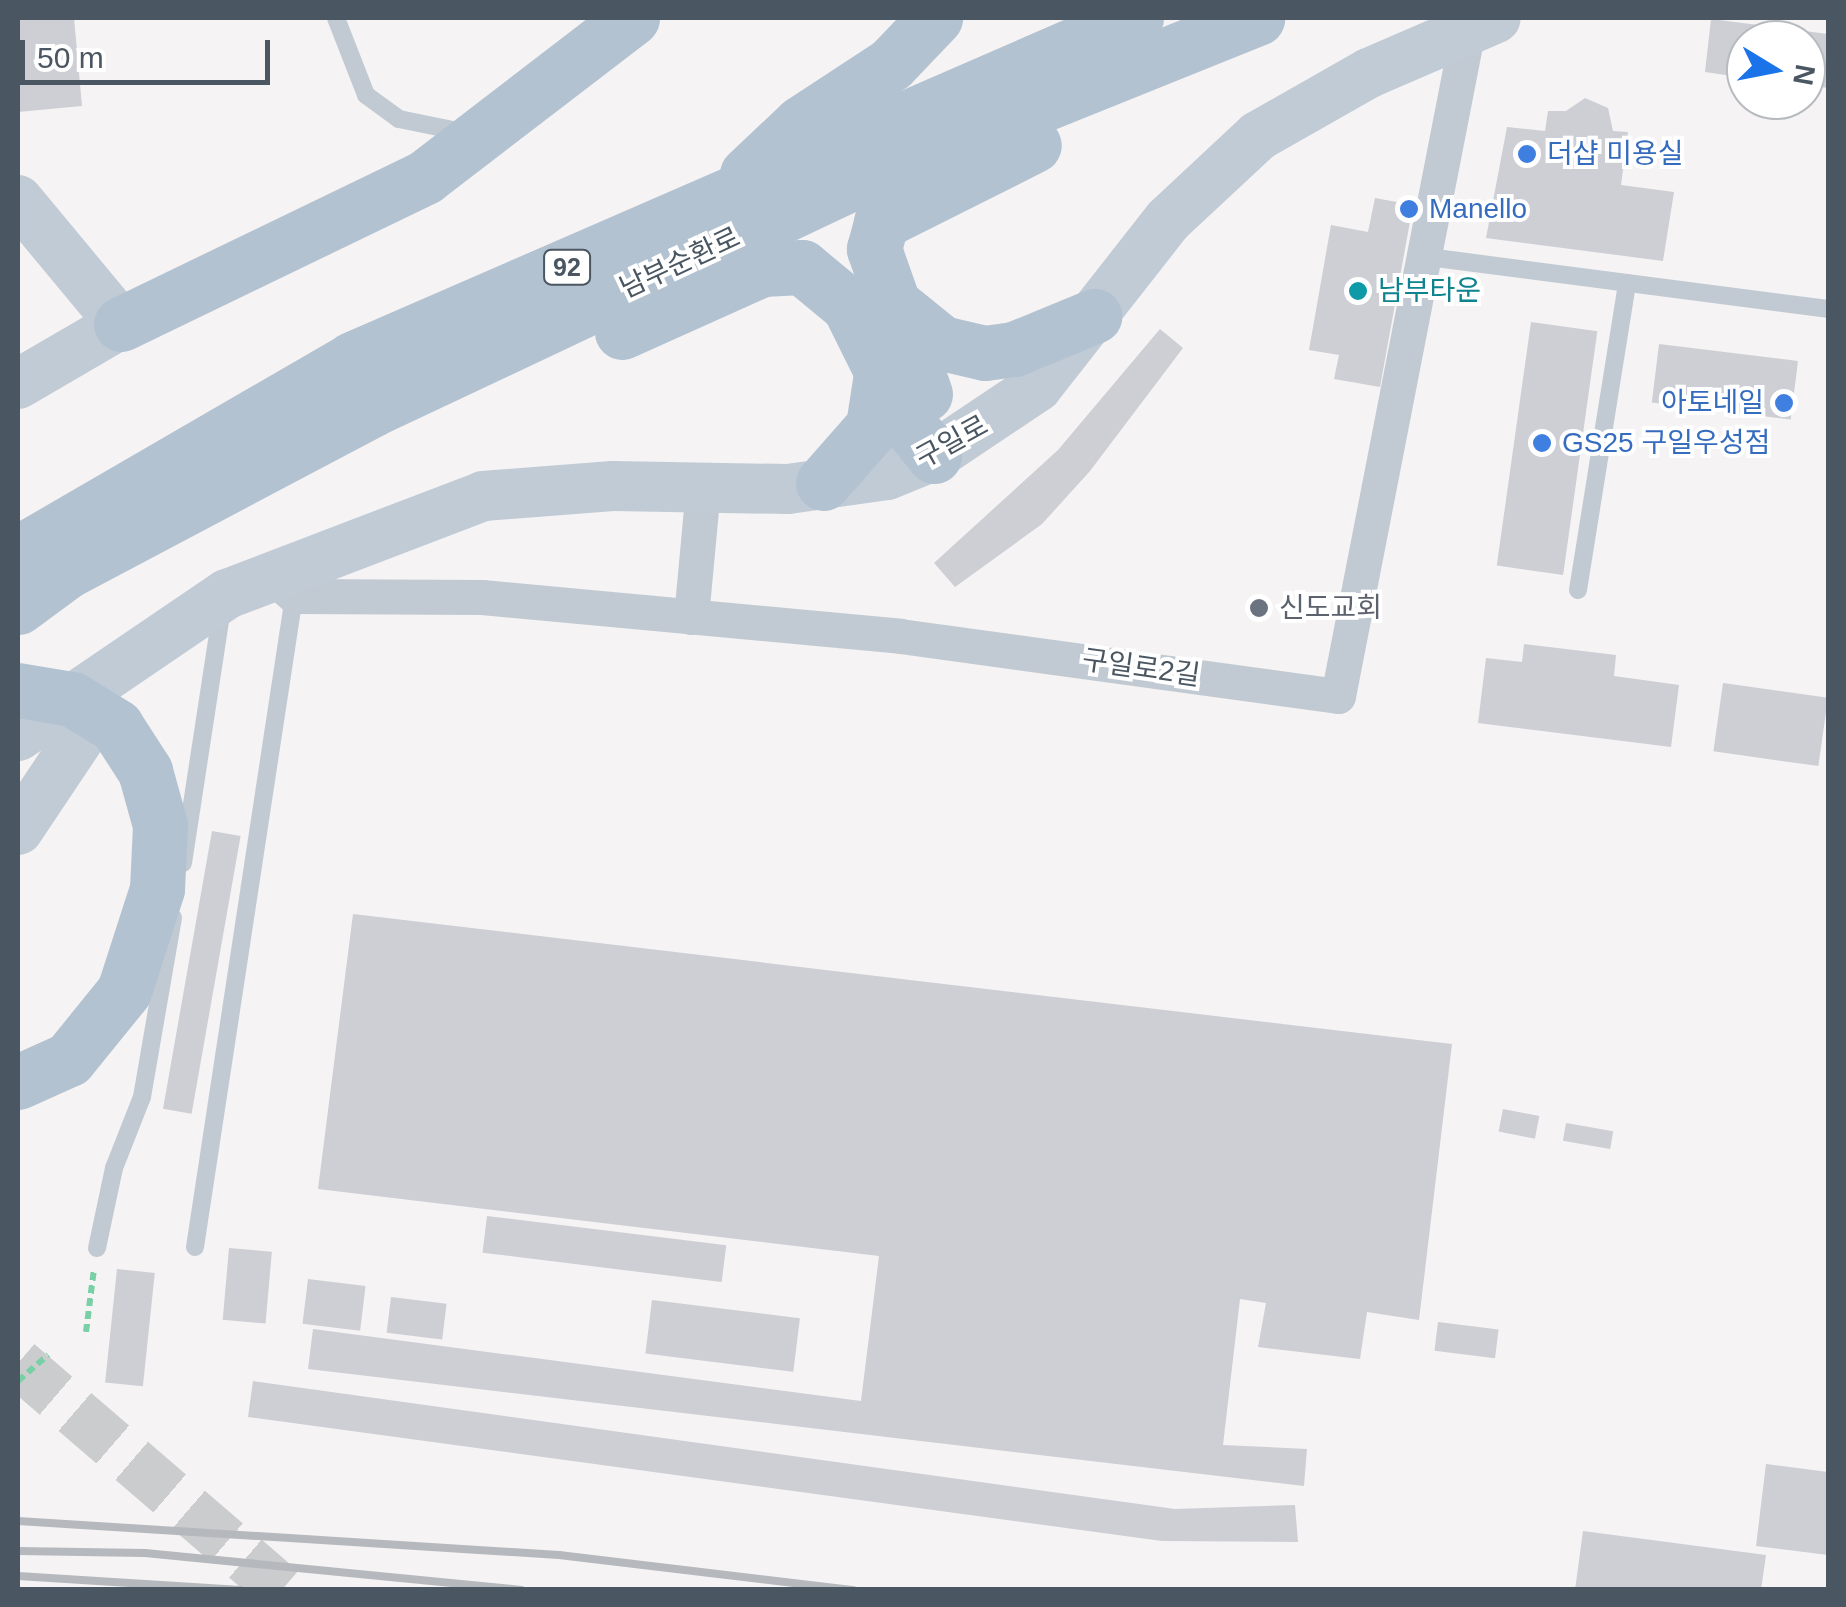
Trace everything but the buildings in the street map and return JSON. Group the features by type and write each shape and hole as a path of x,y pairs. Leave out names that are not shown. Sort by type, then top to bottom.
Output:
{"main road":[{"path":"18,384 121,324 426,177 632,18"},
{"path":"716,203 801,123 922,38 935,18"},
{"name":"남부순환로","path":"18,552 352,359 1136,18"},
{"name":"구일로","path":"18,736 227,594 284,587 484,496 613,486 824,484 888,474 934,456 1037,388 1168,220 1258,136 1369,73 1482,23"},
{"path":"934,456 931,412 874,249 888,213 1124,104 1234,27"},
{"name":"남부순환로","path":"18,607 67,571 373,409 877,171 1234,27"},
{"path":"18,200 121,324"},
{"path":"373,409 495,389 762,269 787,264 836,289 882,368 906,421 934,456"},
{"path":"896,305 942,343 986,353 1014,349 1094,316"},
{"path":"824,484 873,426 882,368"},
{"path":"18,773 83,733 220,622 284,587"},
{"path":"18,690 72,699 116,726 144,771 160,825 158,890 124,991 69,1059 18,1082"},
{"path":"18,830 83,733"}],"street":[{"name":"구일로2길","path":"284,587 482,597 900,636 1338,696 1428,257 1482,23"},
{"path":"691,616 703,487"}],"lane":[{"path":"336,18 347,56 366,95 399,119 481,136"},
{"path":"1428,257 1828,309"},
{"path":"1578,590 1627,283"},
{"path":"195,1247 284,587"},
{"path":"97,1248 114,1168 142,1096 220,622"}],"path":[{"path":"86,1332 97,1248"},
{"path":"18,1382 48,1355"}],"tunnel":[{"path":"18,1363 282,1590"}],"railway":[{"path":"18,1521 559,1555 854,1590"},
{"path":"18,1551 145,1553 521,1590"},
{"path":"18,1576 241,1590"}],"place":[{"name":"더샵 미용실","path":"1527,154"},
{"name":"Manello","path":"1409,209"},
{"name":"남부타운","path":"1358,291"},
{"name":"아토네일","path":"1784,403"},
{"name":"GS25 구일우성점","path":"1542,443"},
{"name":"신도교회","path":"1259,608"}]}
